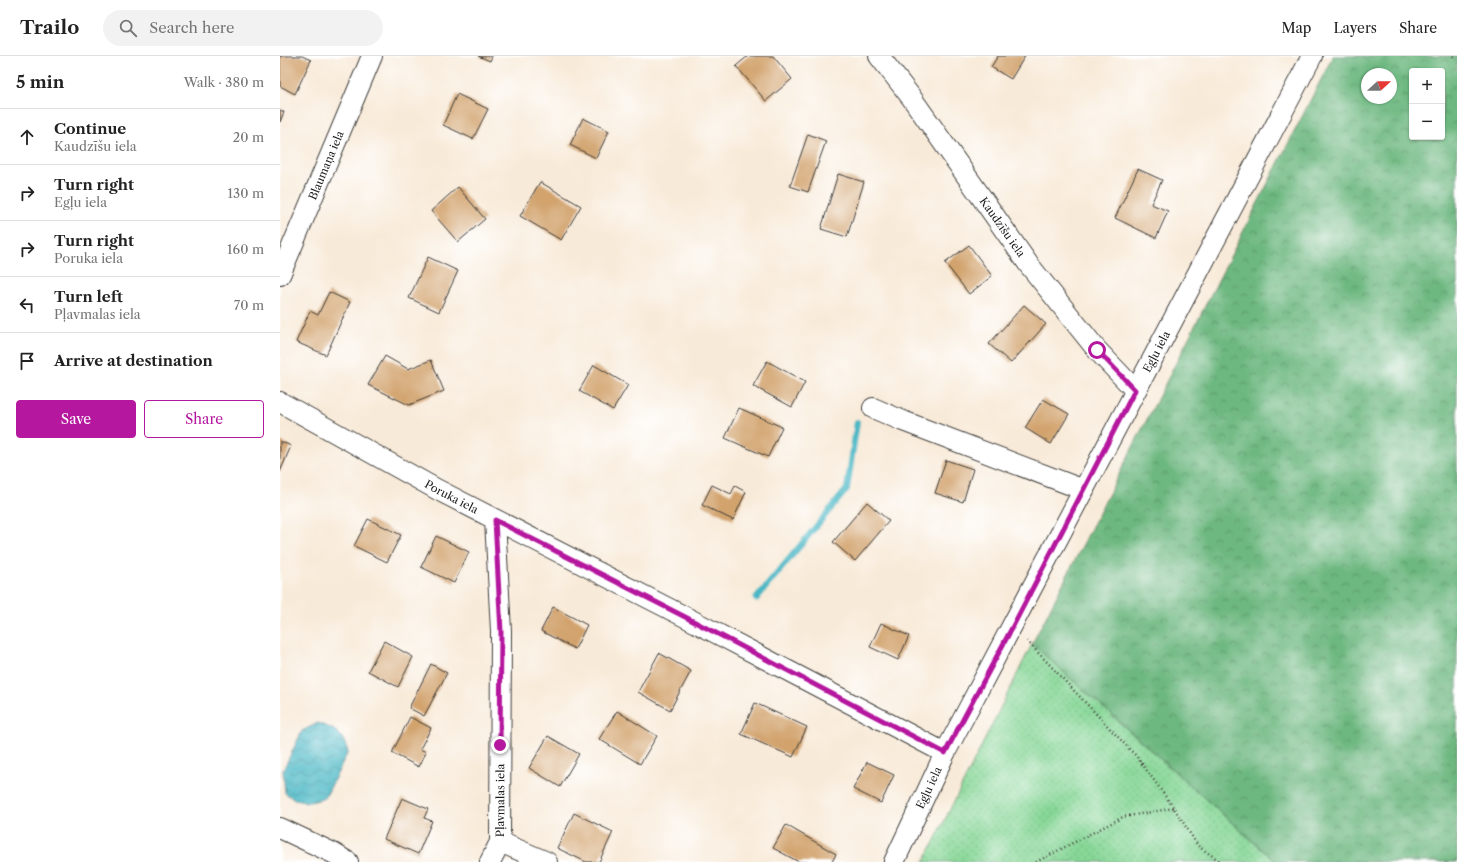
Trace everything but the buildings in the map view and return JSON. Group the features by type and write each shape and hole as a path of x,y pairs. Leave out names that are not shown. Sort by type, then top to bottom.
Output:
{"street":[{"name":"Blaumaņa iela","path":"280,275 372,56"},
{"name":"Kaudzīšu iela","path":"879,56 915,104 1029,265 1097,350 1135,390"},
{"name":"Egļu iela","path":"894,862 945,753 1312,56"},
{"name":"Poruka iela","path":"280,402 438,490 945,753"},
{"path":"873,408 903,421 1084,490"},
{"name":"Pļavmalas iela","path":"490,862 500,842 501,632 495,520"},
{"path":"280,828 333,853 348,862"},
{"path":"500,842 547,862"}],"path":[{"path":"1453,56 1457,60"},
{"path":"1013,626 1137,757 1174,808 1198,846 1221,862"},
{"path":"1036,862 1123,817 1174,808"}],"green space":[{"path":"1333,56 1457,56 1457,862 1276,862 1032,644"},
{"path":"1032,644 1276,862 924,862"}],"water":[{"path":"318,723 338,733 341,736 348,752 325,798 304,802 285,793 283,770 302,731"}],"waterway":[{"path":"756,599 847,489 857,422"}],"route":[{"path":"500,745 501,632 495,520 695,622 945,753 1013,626 1135,390 1097,350"}]}
